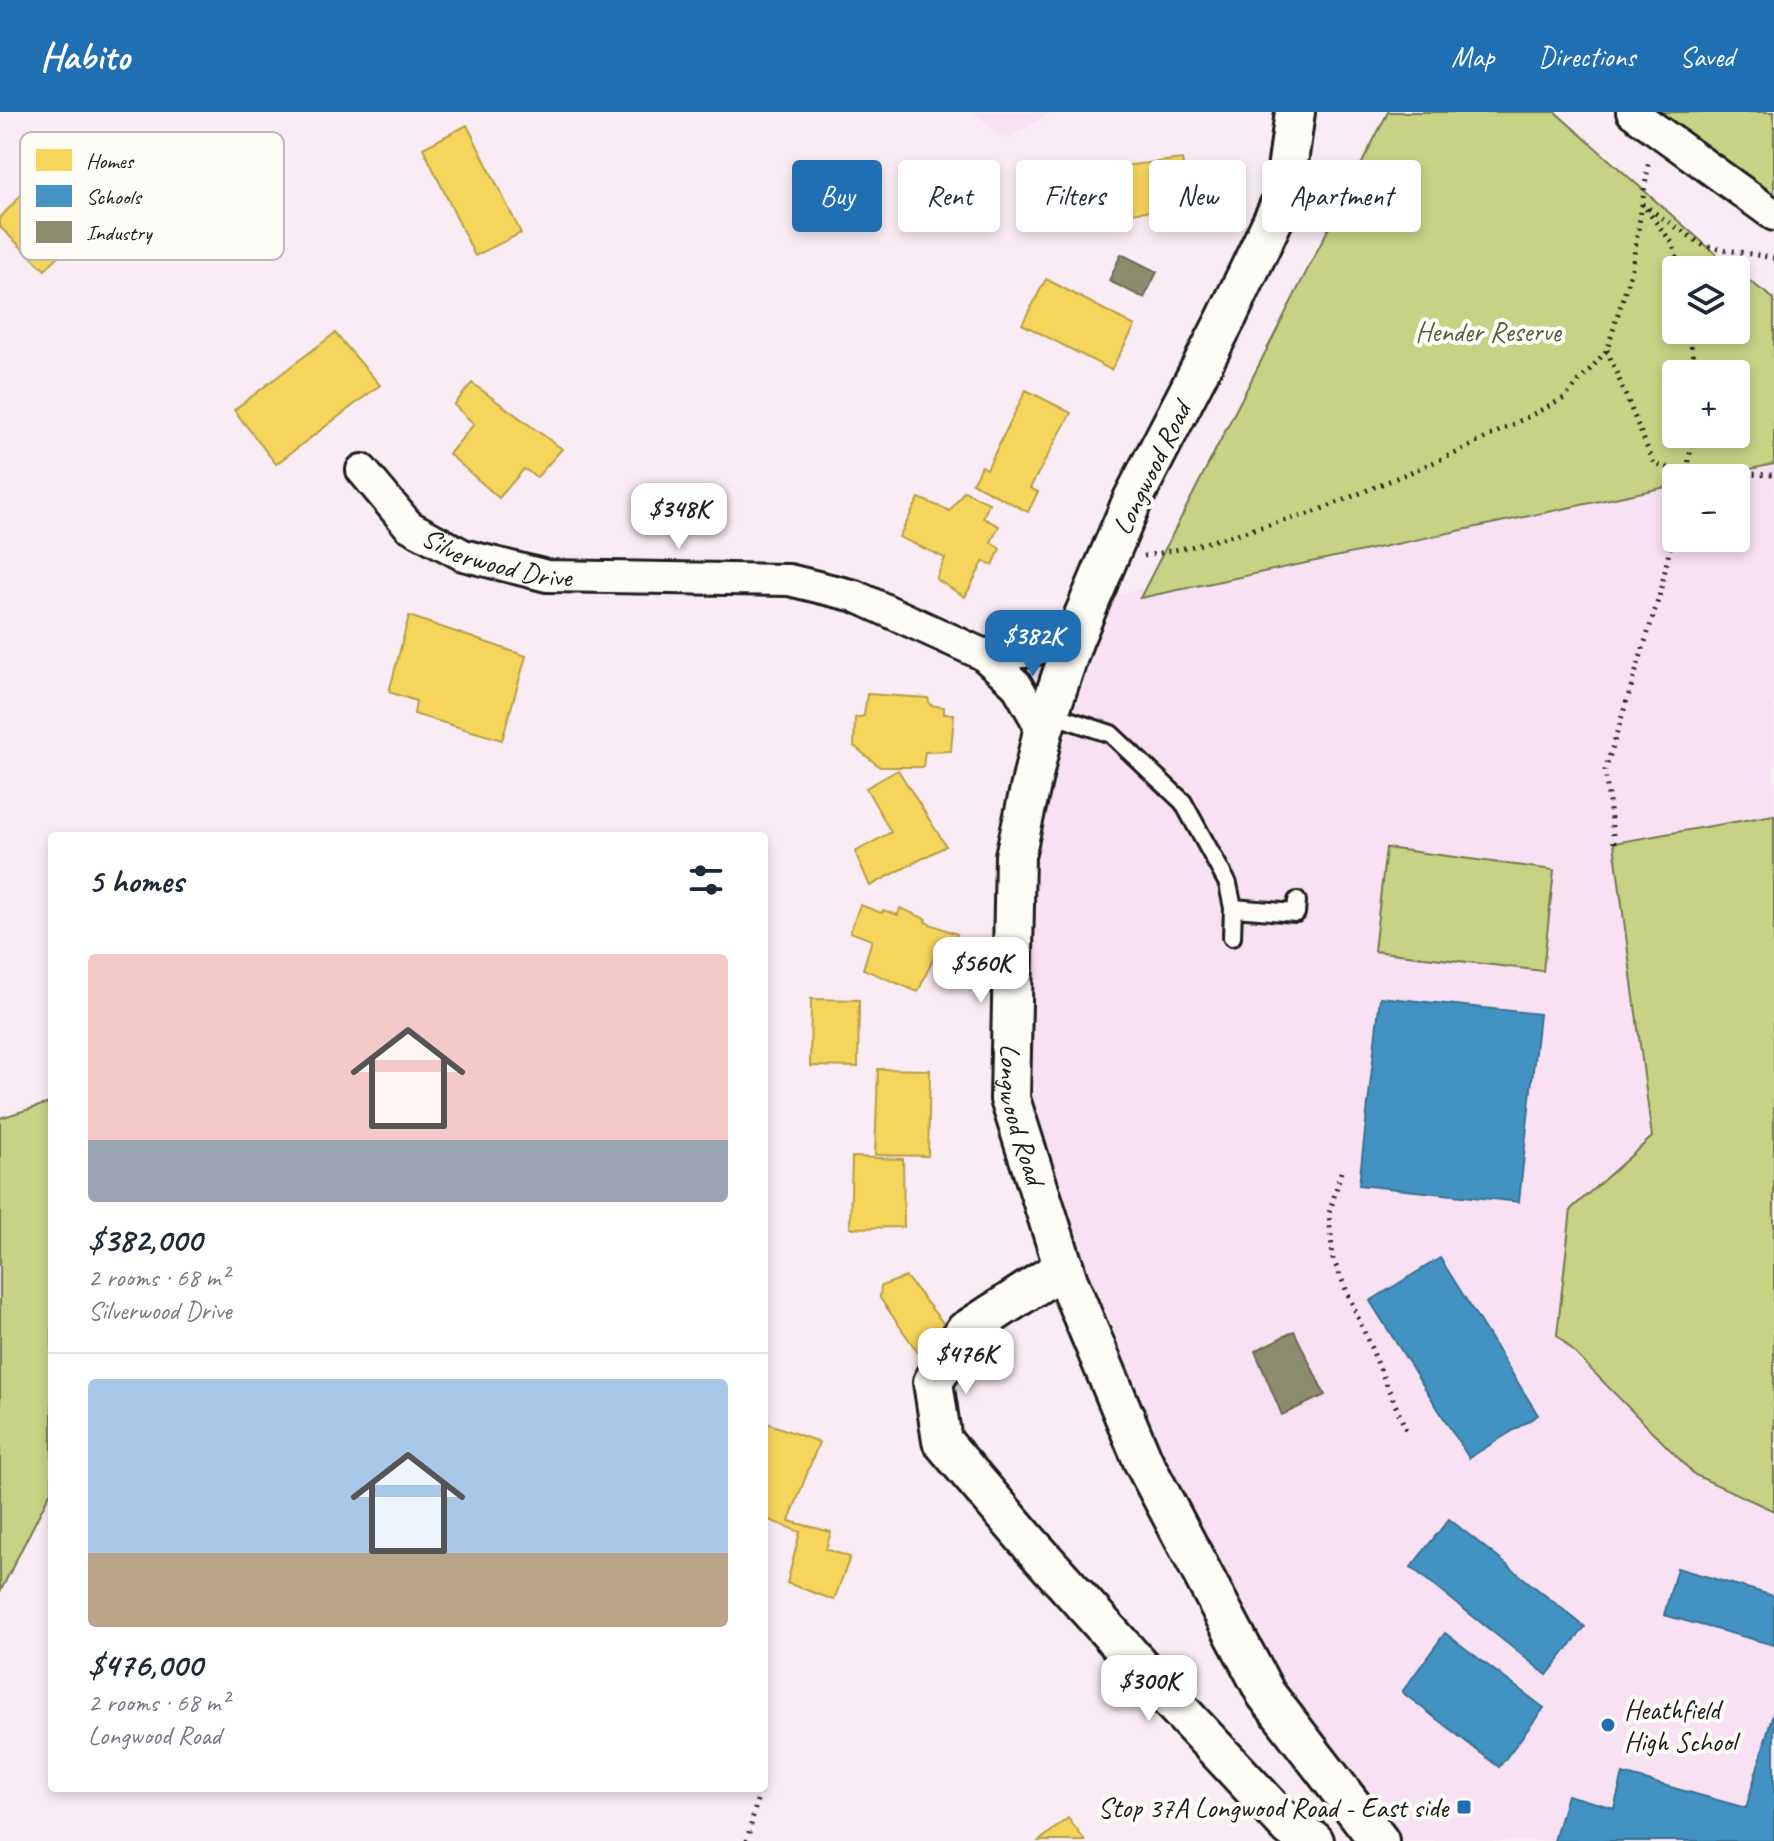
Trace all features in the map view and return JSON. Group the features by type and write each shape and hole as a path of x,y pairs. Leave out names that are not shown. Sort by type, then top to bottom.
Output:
{"street":[{"name":"Longwood Road","path":"1295,112 1283,199 1227,317 1133,499 1074,639 1046,722 1015,856 1010,1099 1064,1267 1143,1461 1266,1694 1368,1827"},
{"path":"1643,120 1774,215"},
{"name":"Silverwood Drive","path":"362,470 409,526 463,555 547,576 789,580 855,596 982,654 1016,684 1046,722"},
{"name":"Silverwood Drive","path":"982,654 1024,652 1074,639"},
{"path":"1064,1267 964,1332 933,1382 942,1441 1173,1703 1290,1828 1314,1841"},
{"path":"1330,1841 1368,1827"}],"lane":[{"path":"1046,722 1111,734 1183,802 1228,884 1233,908 1232,937"},
{"path":"1233,908 1296,913 1297,901"}],"path":[{"path":"1104,565 1190,547 1315,512 1442,459 1565,398 1607,350 1632,268 1642,204 1643,120"},
{"path":"1642,204 1704,246 1774,258"},
{"path":"1642,204 1673,244 1676,256"},
{"path":"1607,350 1654,464 1662,467"},
{"path":"1750,475 1774,475"},
{"path":"1614,843 1605,771 1659,597 1669,552"},
{"path":"1341,1172 1329,1214 1333,1259 1407,1432"},
{"path":"747,1841 759,1792"}],"shaded area":[{"path":"973,112 1053,112 1006,139"},
{"path":"1774,435 1774,1841 1379,1841 1143,1461 1010,1099 1015,856 1089,601 1720,448 1750,448 1750,441"}],"green space":[{"name":"Hender Reserve","path":"1388,112 1555,112 1718,256 1662,256 1662,344 1750,344 1750,281 1774,299 1774,464 1750,469 1750,464 1662,464 1662,488 1140,598 1327,232 1421,232 1421,160 1364,160"},
{"path":"1650,112 1774,112 1774,220"},
{"path":"1774,815 1774,1511 1695,1475 1557,1335 1571,1209 1652,1137 1614,843"},
{"path":"1386,848 1554,870 1543,971 1374,951"},
{"path":"48,1103 48,1497 0,1592 0,1118"}],"building: Homes":[{"path":"467,125 521,233 475,256 423,148"},
{"path":"1149,163 1149,211 1133,213 1133,165"},
{"path":"20,196 20,246 0,227 0,218"},
{"path":"35,260 54,260 45,270"},
{"path":"1046,279 1135,326 1111,370 1022,324"},
{"path":"335,333 380,385 276,464 234,410"},
{"path":"472,383 562,449 537,477 524,469 499,498 449,454 474,424 454,405"},
{"path":"1026,390 1071,413 1030,488 1038,492 1028,512 972,483 982,466 987,469"},
{"path":"964,491 989,503 983,518 999,526 991,542 1000,549 993,565 983,562 965,597 936,579 945,558 899,537 919,498 950,511"},
{"path":"409,616 526,656 502,740 414,714 416,701 389,692"},
{"path":"867,694 928,698 930,705 944,707 944,714 954,714 951,751 925,752 923,767 880,767 854,746 855,718 864,716"},
{"path":"898,770 946,846 870,886 855,852 891,832 866,788"},
{"path":"860,905 898,915 900,908 957,934 945,963 933,959 918,992 863,969 872,940 850,932"},
{"path":"811,999 859,1000 858,1067 810,1066"},
{"path":"878,1069 930,1070 928,1156 875,1155"},
{"path":"852,1157 903,1159 904,1227 850,1228"},
{"path":"906,1277 952,1334 919,1354 880,1298 881,1286"},
{"path":"768,1423 819,1442 789,1521 831,1532 826,1549 850,1557 834,1600 787,1583 800,1532 768,1520"},
{"path":"1068,1818 1085,1841 1039,1841"}],"building: Schools":[{"path":"1380,997 1539,1014 1519,1202 1359,1185"},
{"path":"1440,1258 1538,1415 1469,1458 1370,1301"},
{"path":"1449,1519 1585,1627 1547,1675 1411,1567"},
{"path":"1677,1568 1774,1596 1774,1645 1664,1615"},
{"path":"1445,1633 1544,1708 1499,1767 1402,1692"},
{"path":"1774,1710 1774,1841 1554,1841 1567,1795 1614,1808 1623,1774 1746,1808"}],"building: Industry":[{"path":"1121,254 1157,272 1144,298 1109,281"},
{"path":"1294,1331 1325,1395 1282,1415 1255,1351"}],"place":[{"name":"Heathfield High School","path":"1608,1725"},
{"name":"Stop 37A Longwood Road - East side","path":"1464,1807"}]}
